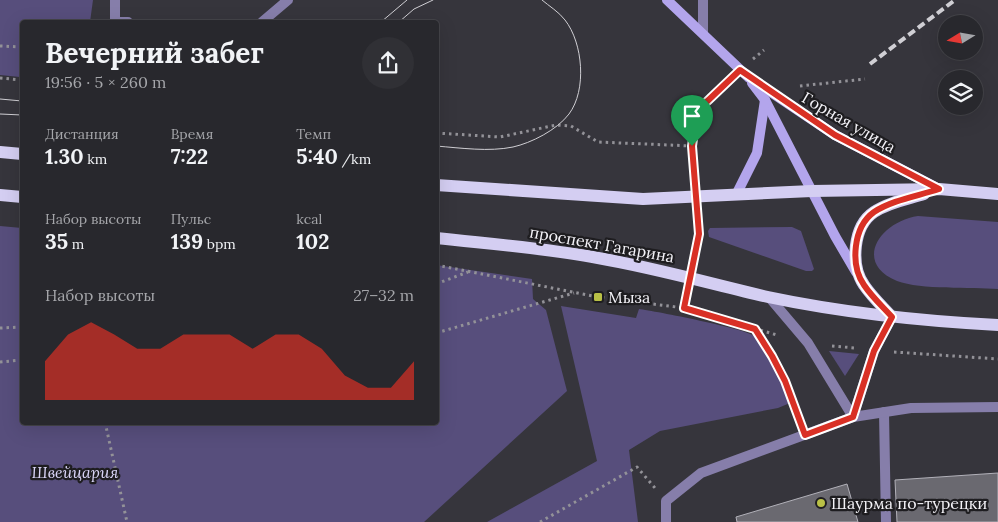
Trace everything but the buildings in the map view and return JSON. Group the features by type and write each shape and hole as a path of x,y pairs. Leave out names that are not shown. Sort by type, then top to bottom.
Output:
{"main road":[{"name":"Горная улица","path":"667,0 744,73 765,100 835,236 863,284"},
{"name":"Горная улица","path":"744,73 835,135 939,189"},
{"path":"736,195 757,153 765,100"},
{"path":"0,152 20,154"},
{"path":"439,185 633,198 812,191 939,189 998,194"},
{"path":"892,317 863,284 857,263 856,242 862,223 874,212 890,204 939,189"},
{"path":"0,195 20,197"},
{"name":"проспект Гагарина","path":"439,238 544,249 692,277 769,297 892,317 998,325"}],"street":[{"path":"115,0 115,20"},
{"path":"264,20 288,0"},
{"path":"703,0 703,33"},
{"path":"769,297 808,343 853,417"},
{"path":"853,417 874,351 892,317"},
{"path":"666,522 666,501 701,473 853,417 911,408 998,406"},
{"path":"884,412 886,522"}],"path":[{"path":"0,46 20,48"},
{"path":"684,308 692,277 699,234 692,146 697,111 744,73 764,50"},
{"path":"0,78 20,80"},
{"path":"800,86 866,78"},
{"path":"439,133 500,137 556,125 571,126 598,142 692,146"},
{"path":"439,267 574,292 684,308 808,343 874,351 998,359"},
{"path":"439,283 468,272"},
{"path":"439,332 574,292"},
{"path":"0,328 20,327"},
{"path":"755,329 785,381 805,435"},
{"path":"0,362 20,360"},
{"path":"106,425 127,522"},
{"path":"540,522 637,467 666,501"}],"green space":[{"path":"0,0 93,0 90,20 20,20 20,77 0,75"},
{"path":"918,216 998,222 998,289 919,286 897,281 884,273 876,264 874,254 876,244 892,226"},
{"name":"Швейцария","path":"0,226 20,228 20,425 439,425 439,265 532,279 533,299 546,310 567,391 424,522 0,522"},
{"path":"792,227 801,231 814,269 812,271 806,271 709,237 708,231 710,228"},
{"path":"561,306 636,318 639,309 748,333 754,336 766,350 790,403 778,408 660,431 629,450 638,522 487,522 597,461"},
{"path":"829,351 859,354 845,376"}],"tram line":[{"path":"383,20 407,0"},
{"path":"401,20 414,9 433,0"},
{"path":"439,146 465,149 513,147 543,135 558,125 569,114 575,104 580,80 579,54 576,41 565,20 542,0"},
{"path":"0,99 20,101"},
{"path":"0,114 20,115"}],"railway":[{"path":"870,64 955,0"}],"place":[{"name":"Мыза","path":"598,297"},
{"name":"Шаурма по-турецки","path":"821,503"}],"route":[{"path":"740,70 835,135 939,189 890,204 874,212 862,223 856,242 857,263 863,284 892,317 874,351 853,417 805,435 785,381 755,329 684,308 692,277 699,234 692,146 697,111 740,70"}]}
